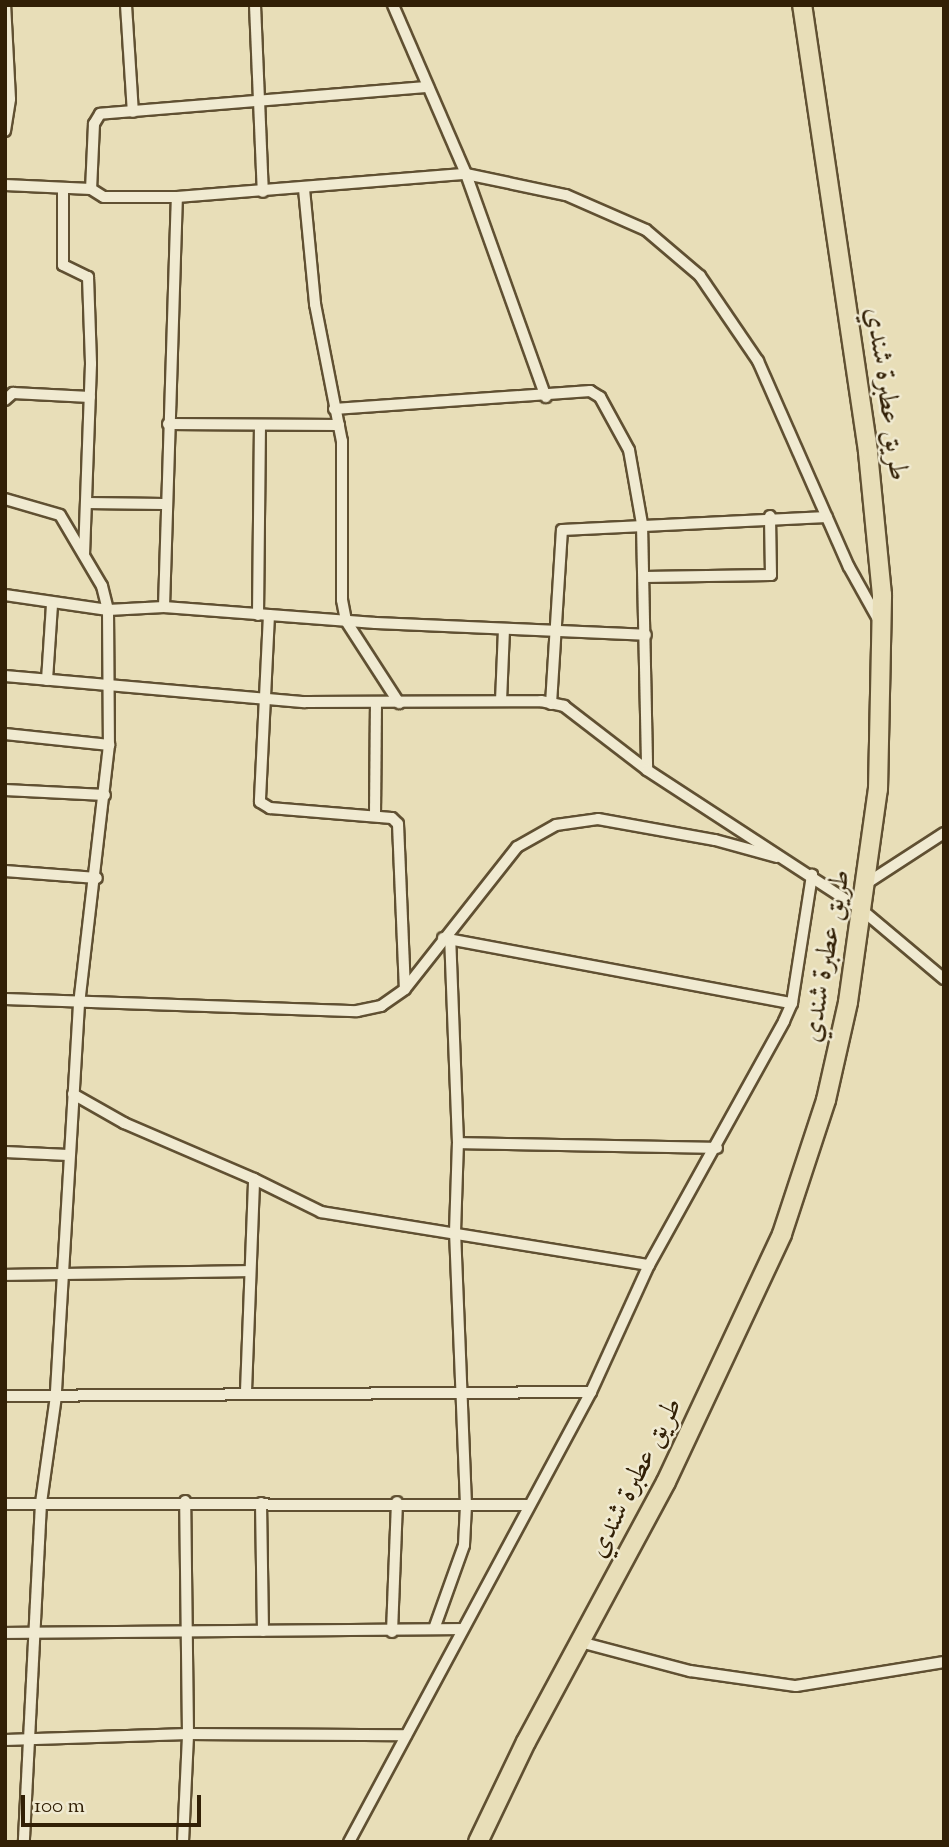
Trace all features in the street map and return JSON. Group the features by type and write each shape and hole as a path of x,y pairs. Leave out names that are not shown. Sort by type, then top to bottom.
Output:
{"highway":[{"name":"طريق عطبرة شندي","path":"478,1842 580,1642 666,1482 782,1234 826,1100 867,883 878,789 881,624 868,452 802,5"}],"street":[{"path":"5,5 10,89 5,131"},
{"path":"126,5 133,112"},
{"path":"256,5 257,101 263,192"},
{"path":"393,5 426,87 466,174 546,397"},
{"path":"91,189 95,118 133,112 426,87"},
{"path":"5,185 91,189 104,197 177,197 304,189 466,174 565,195 646,230 700,276 758,361 864,600 881,624"},
{"path":"63,189 63,265 88,277 90,397 84,557"},
{"path":"304,189 315,304 339,425 341,586 346,621 399,703"},
{"path":"164,607 164,504 177,197"},
{"path":"334,409 546,397 590,391 608,406 629,450 642,524 648,770"},
{"path":"5,400 13,393 90,397"},
{"path":"167,424 339,425"},
{"path":"260,425 264,698 260,802 270,808 392,818 398,824 405,989"},
{"path":"5,506 6,499 60,515 102,586 108,610 109,746 97,878 79,1004 61,1274 56,1396 41,1503 24,1842"},
{"path":"86,503 164,504"},
{"path":"551,704 562,530 770,516 827,517"},
{"path":"644,578 771,575 770,516"},
{"path":"5,594 52,605 108,610 164,607 346,621 646,635"},
{"path":"47,680 52,605"},
{"path":"502,702 504,629"},
{"path":"5,676 264,698 399,703 551,704 584,719 648,770 812,875 862,910 944,979"},
{"path":"375,816 376,702"},
{"path":"5,734 109,746"},
{"path":"5,790 105,795"},
{"path":"5,999 79,1004 356,1011 381,1006 405,989 517,847 556,825 598,819 715,840 790,861"},
{"path":"867,883 944,833"},
{"path":"5,872 97,878"},
{"path":"349,1842 591,1392 649,1265 717,1148 792,1003 812,875"},
{"path":"447,939 792,1003"},
{"path":"434,1629 464,1545 466,1505 455,1232 458,1143 447,939"},
{"path":"73,1094 124,1123 254,1179 321,1212 649,1265"},
{"path":"458,1143 717,1148"},
{"path":"5,1152 68,1155"},
{"path":"246,1391 254,1179"},
{"path":"5,1275 249,1271"},
{"path":"5,1396 246,1391 591,1392"},
{"path":"5,1504 185,1501 528,1505"},
{"path":"183,1842 188,1734 185,1501"},
{"path":"392,1632 397,1502"},
{"path":"261,1503 263,1631"},
{"path":"5,1633 392,1632 462,1629"},
{"path":"580,1642 690,1671 796,1686 944,1662"},
{"path":"5,1740 188,1734 406,1735"}]}
